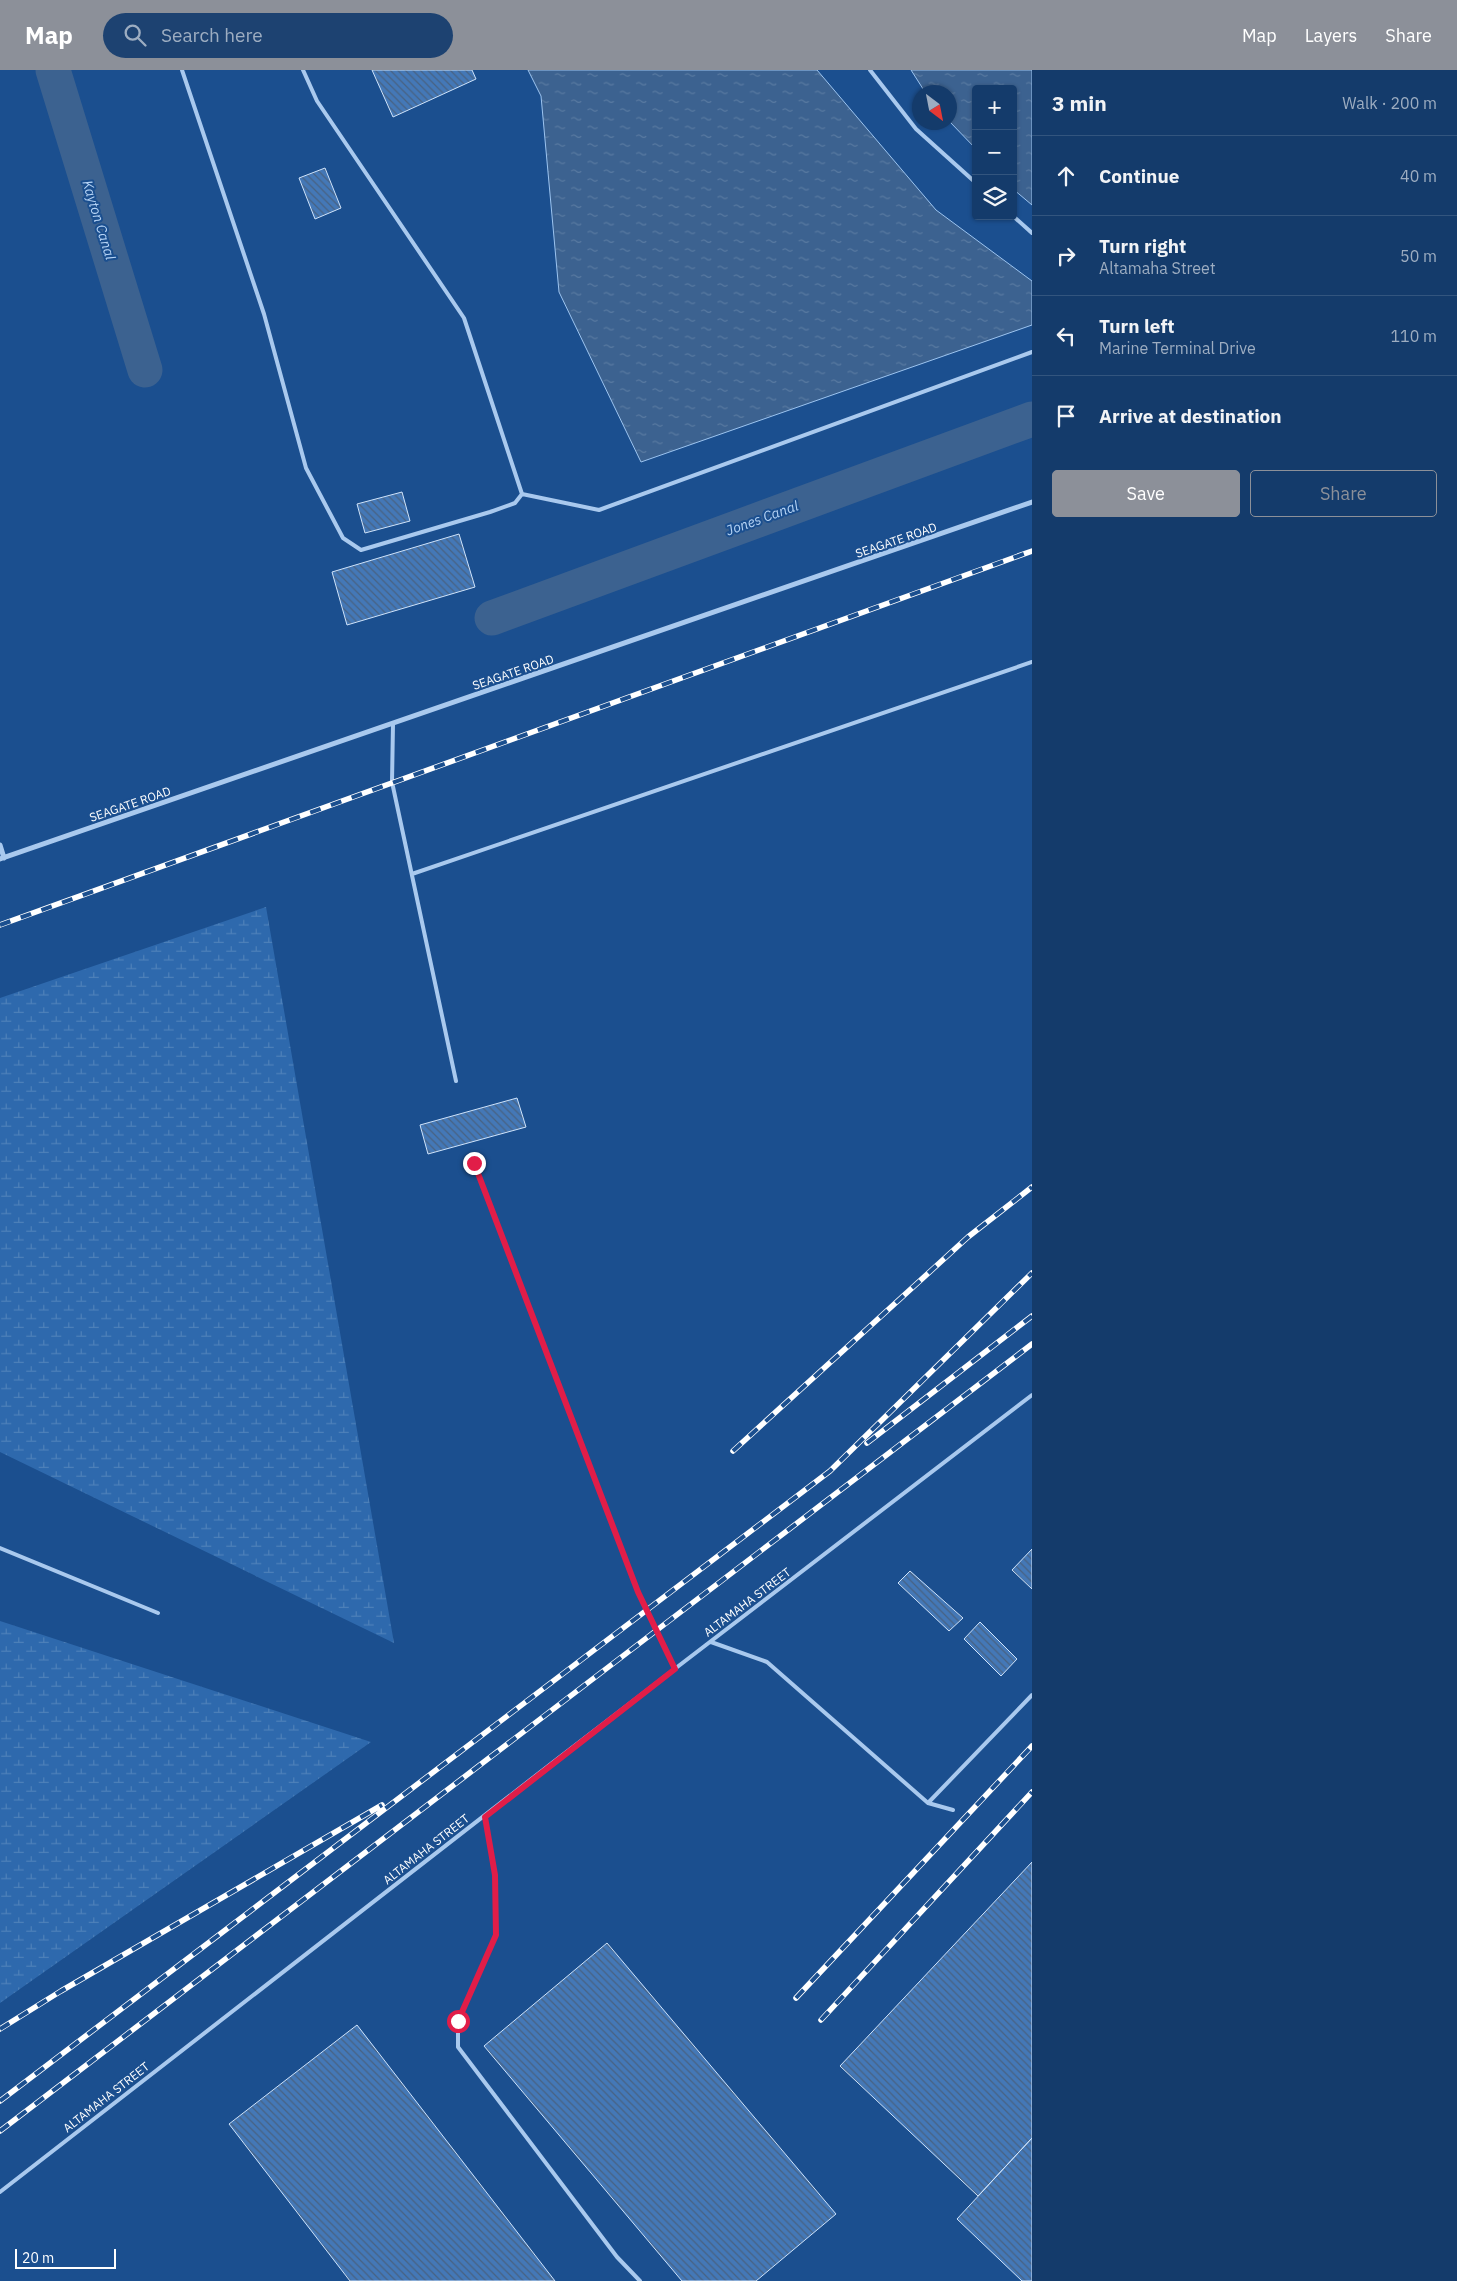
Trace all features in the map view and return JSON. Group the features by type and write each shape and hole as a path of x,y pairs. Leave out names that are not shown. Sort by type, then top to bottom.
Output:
{"street":[{"name":"SEAGATE ROAD","path":"2,859 1032,502"},
{"path":"0,845 2,859"}],"lane":[{"path":"182,70 264,314 306,468 343,538 361,550 490,512 515,503 522,494"},
{"path":"303,70 316,101 464,318 522,494"},
{"path":"870,70 916,129 972,179"},
{"path":"1017,220 1032,233"},
{"path":"522,494 600,510 1032,352"},
{"path":"412,874 1032,662"},
{"path":"393,724 392,782 456,1081"},
{"path":"474,1163 638,1592 675,1669"},
{"name":"ALTAMAHA STREET","path":"0,2192 1032,1395"},
{"path":"0,1548 158,1613"},
{"path":"712,1642 767,1662 928,1803 953,1810"},
{"path":"928,1803 1032,1695"},
{"path":"485,1817 495,1875 496,1935 458,2021 458,2047 617,2257 640,2281"}],"green space":[{"path":"266,907 394,1643 0,1452 0,998"},
{"path":"0,1621 371,1742 0,2003"}],"water":[{"path":"528,70 817,70 936,210 1032,281 1032,325 641,462 559,292 541,96"},
{"path":"911,70 1032,70 1032,205 1017,192 1017,85 972,85 972,145 957,129 957,85 921,85"}],"building":[{"path":"372,70 472,70 476,79 393,117"},
{"path":"325,168 341,208 315,219 299,178"},
{"path":"402,492 410,521 365,533 357,504"},
{"path":"459,534 475,587 347,625 332,572"},
{"path":"517,1098 526,1127 428,1154 420,1125"},
{"path":"1032,1549 1032,1589 1012,1570"},
{"path":"910,1571 963,1618 949,1631 898,1583"},
{"path":"980,1622 1017,1659 1001,1676 964,1639"},
{"path":"1032,1862 1032,2138 978,2196 840,2066"},
{"path":"607,1943 836,2214 756,2281 682,2281 484,2046"},
{"path":"357,2025 555,2281 350,2281 229,2124"},
{"path":"1032,2138 1032,2281 1022,2281 957,2219"}],"waterway":[{"name":"Kayton Canal","path":"53,70 145,370"},
{"name":"Jones Canal","path":"492,618 1032,419"}],"railway":[{"path":"0,925 1032,551"},
{"path":"733,1451 968,1237 1032,1187"},
{"path":"0,2101 830,1471 1032,1273"},
{"path":"867,1443 1032,1316"},
{"path":"0,2131 1032,1344"},
{"path":"796,1998 1032,1746"},
{"path":"821,2020 1032,1792"},
{"path":"0,2029 61,1991 382,1805"}],"route":[{"path":"458,2021 496,1935 495,1875 485,1817 552,1762 675,1669 638,1592 474,1163"}]}
